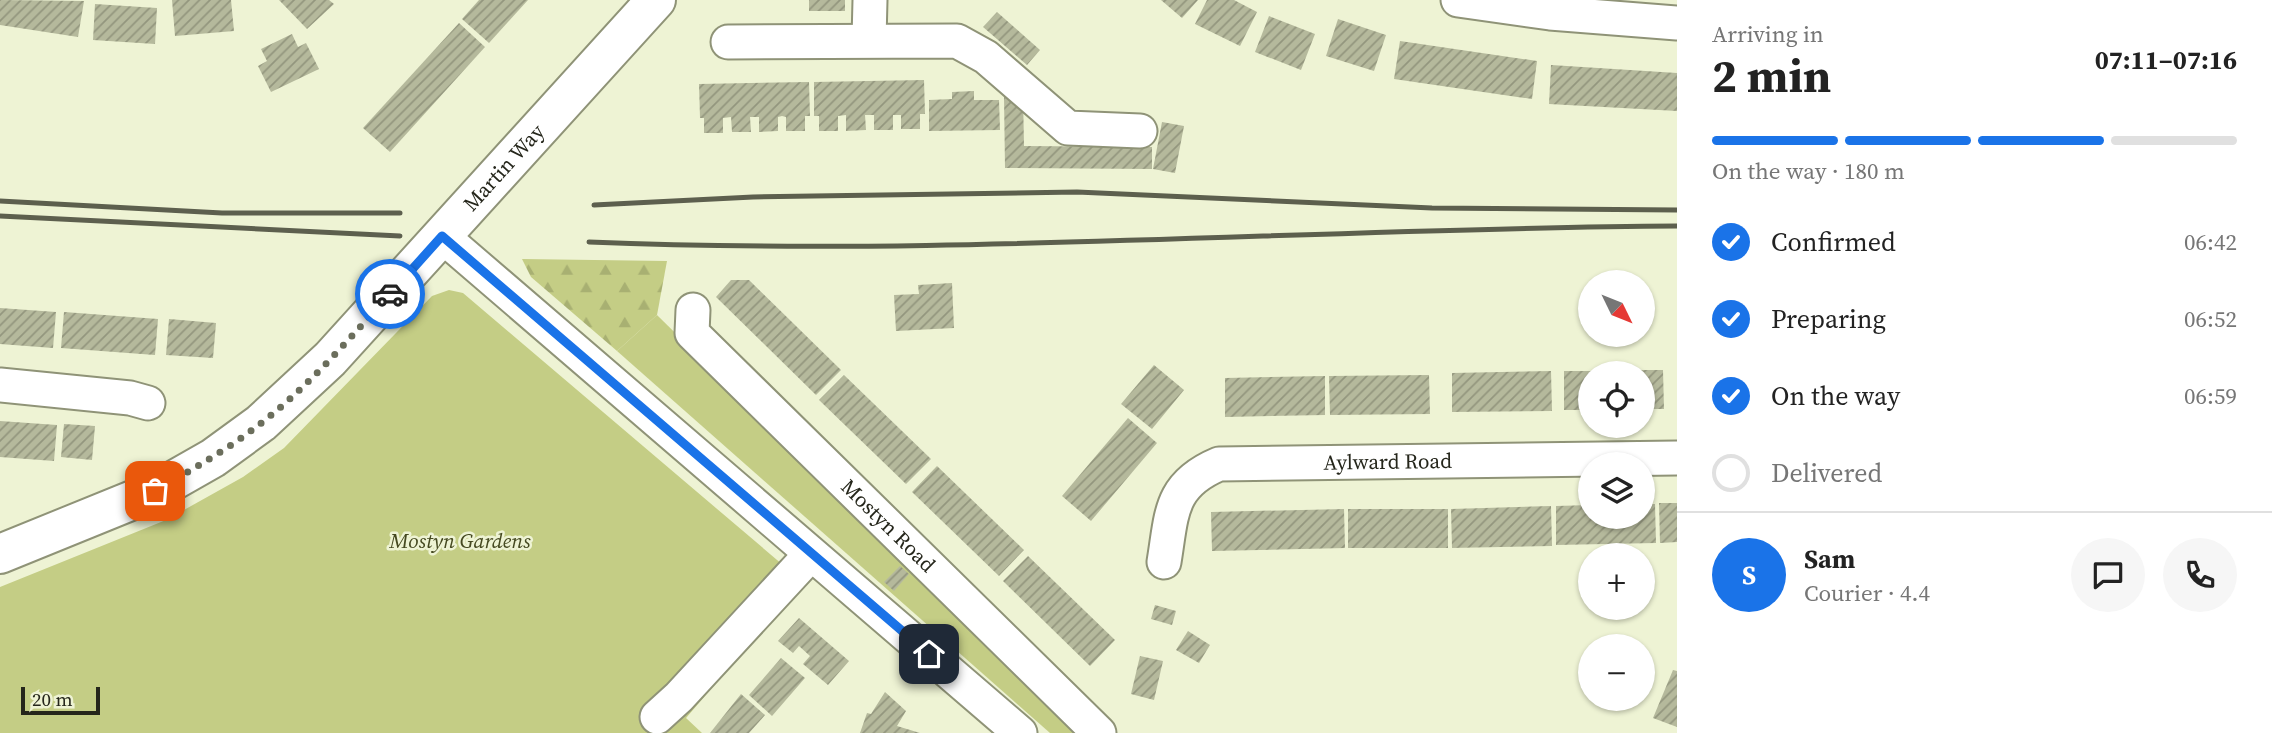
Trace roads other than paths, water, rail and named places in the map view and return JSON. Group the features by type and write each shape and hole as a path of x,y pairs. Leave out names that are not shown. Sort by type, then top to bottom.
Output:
{"main road":[{"name":"Martin Way","path":"0,554 155,491 213,458 261,424 330,359 656,0"}],"street":[{"path":"869,40 870,0"},
{"path":"1458,0 1549,13 1677,23"},
{"path":"728,42 957,41 986,57 1068,128 1140,131"},
{"path":"442,236 1020,733"},
{"name":"Mostyn Road","path":"693,310 692,333 1099,733"},
{"path":"0,385 130,398 148,403"},
{"name":"Aylward Road","path":"1164,562 1175,502 1183,486 1197,473 1219,464 1677,457"},
{"path":"657,717 680,697 811,554"}],"railway":[{"path":"594,205 753,197 1077,192 1432,208 1677,210"},
{"path":"0,201 222,213 400,213"},
{"path":"0,216 400,236"},
{"path":"589,242 861,246 1677,226"}],"park label":[{"name":"Mostyn Gardens","path":"460,541"}]}
